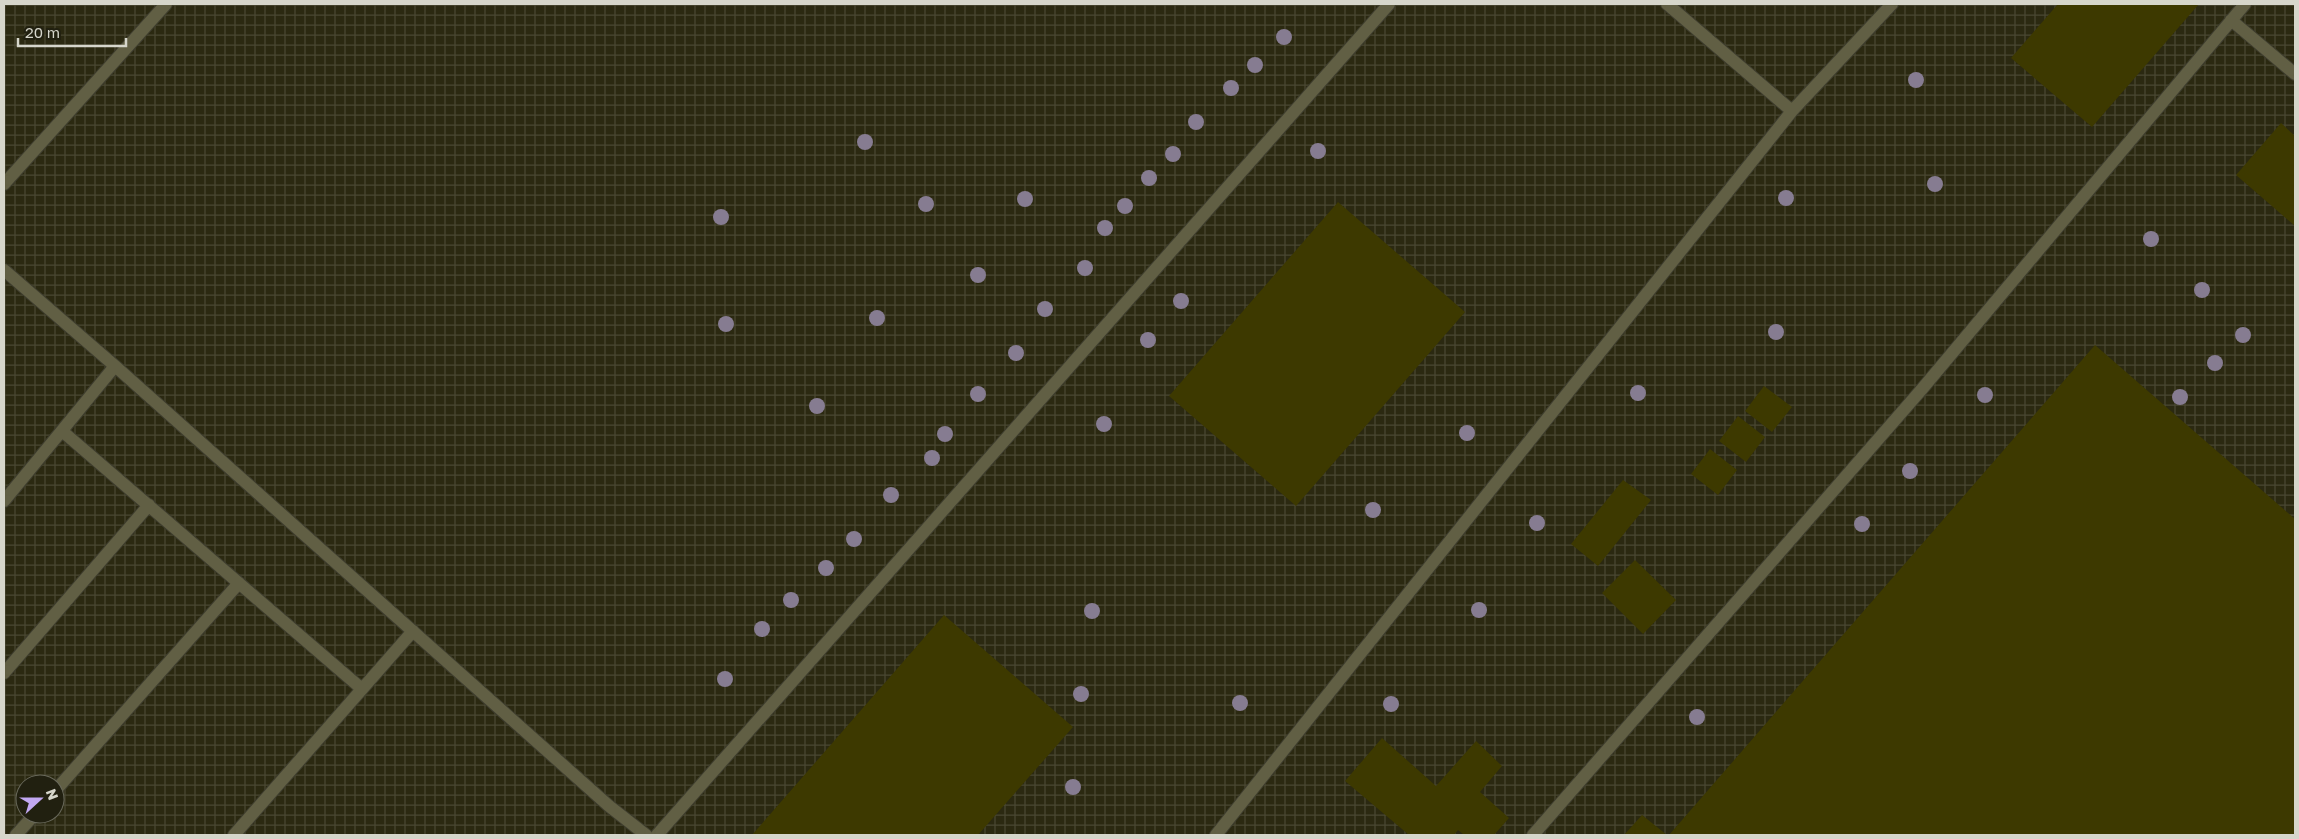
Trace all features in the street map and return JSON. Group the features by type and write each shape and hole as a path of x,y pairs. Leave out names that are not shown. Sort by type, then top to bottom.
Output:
{"lane":[{"path":"4,184 166,4"},
{"path":"657,835 1389,4"},
{"path":"1667,4 1792,111"},
{"path":"1216,835 1792,111 1892,4"},
{"path":"1533,835 1922,389 2245,4"},
{"path":"2231,20 2295,74"},
{"path":"4,270 115,366 610,806 646,835"},
{"path":"4,501 115,366"},
{"path":"62,430 362,689"},
{"path":"4,674 149,505"},
{"path":"65,780 239,583"},
{"path":"234,835 413,631"},
{"path":"16,835 26,824"}],"shaded area":[{"path":"4,4 2295,4 2295,835 4,835"}],"building":[{"path":"2058,4 2199,4 2092,127 2011,58"},
{"path":"2281,123 2295,136 2295,226 2236,175"},
{"path":"1338,202 1465,312 1296,506 1169,396"},
{"path":"2095,345 2295,519 2295,835 1669,835"},
{"path":"1764,386 1792,407 1772,432 1745,411"},
{"path":"1738,416 1765,437 1746,462 1719,441"},
{"path":"1710,449 1737,470 1718,495 1691,474"},
{"path":"1623,480 1651,500 1598,566 1571,544"},
{"path":"1635,560 1676,600 1643,634 1602,593"},
{"path":"944,615 1073,727 978,835 752,835"},
{"path":"1382,738 1436,786 1476,741 1502,766 1480,792 1509,818 1494,835 1464,835 1458,830 1454,835 1409,835 1345,781"},
{"path":"1642,815 1667,835 1624,835"}]}
